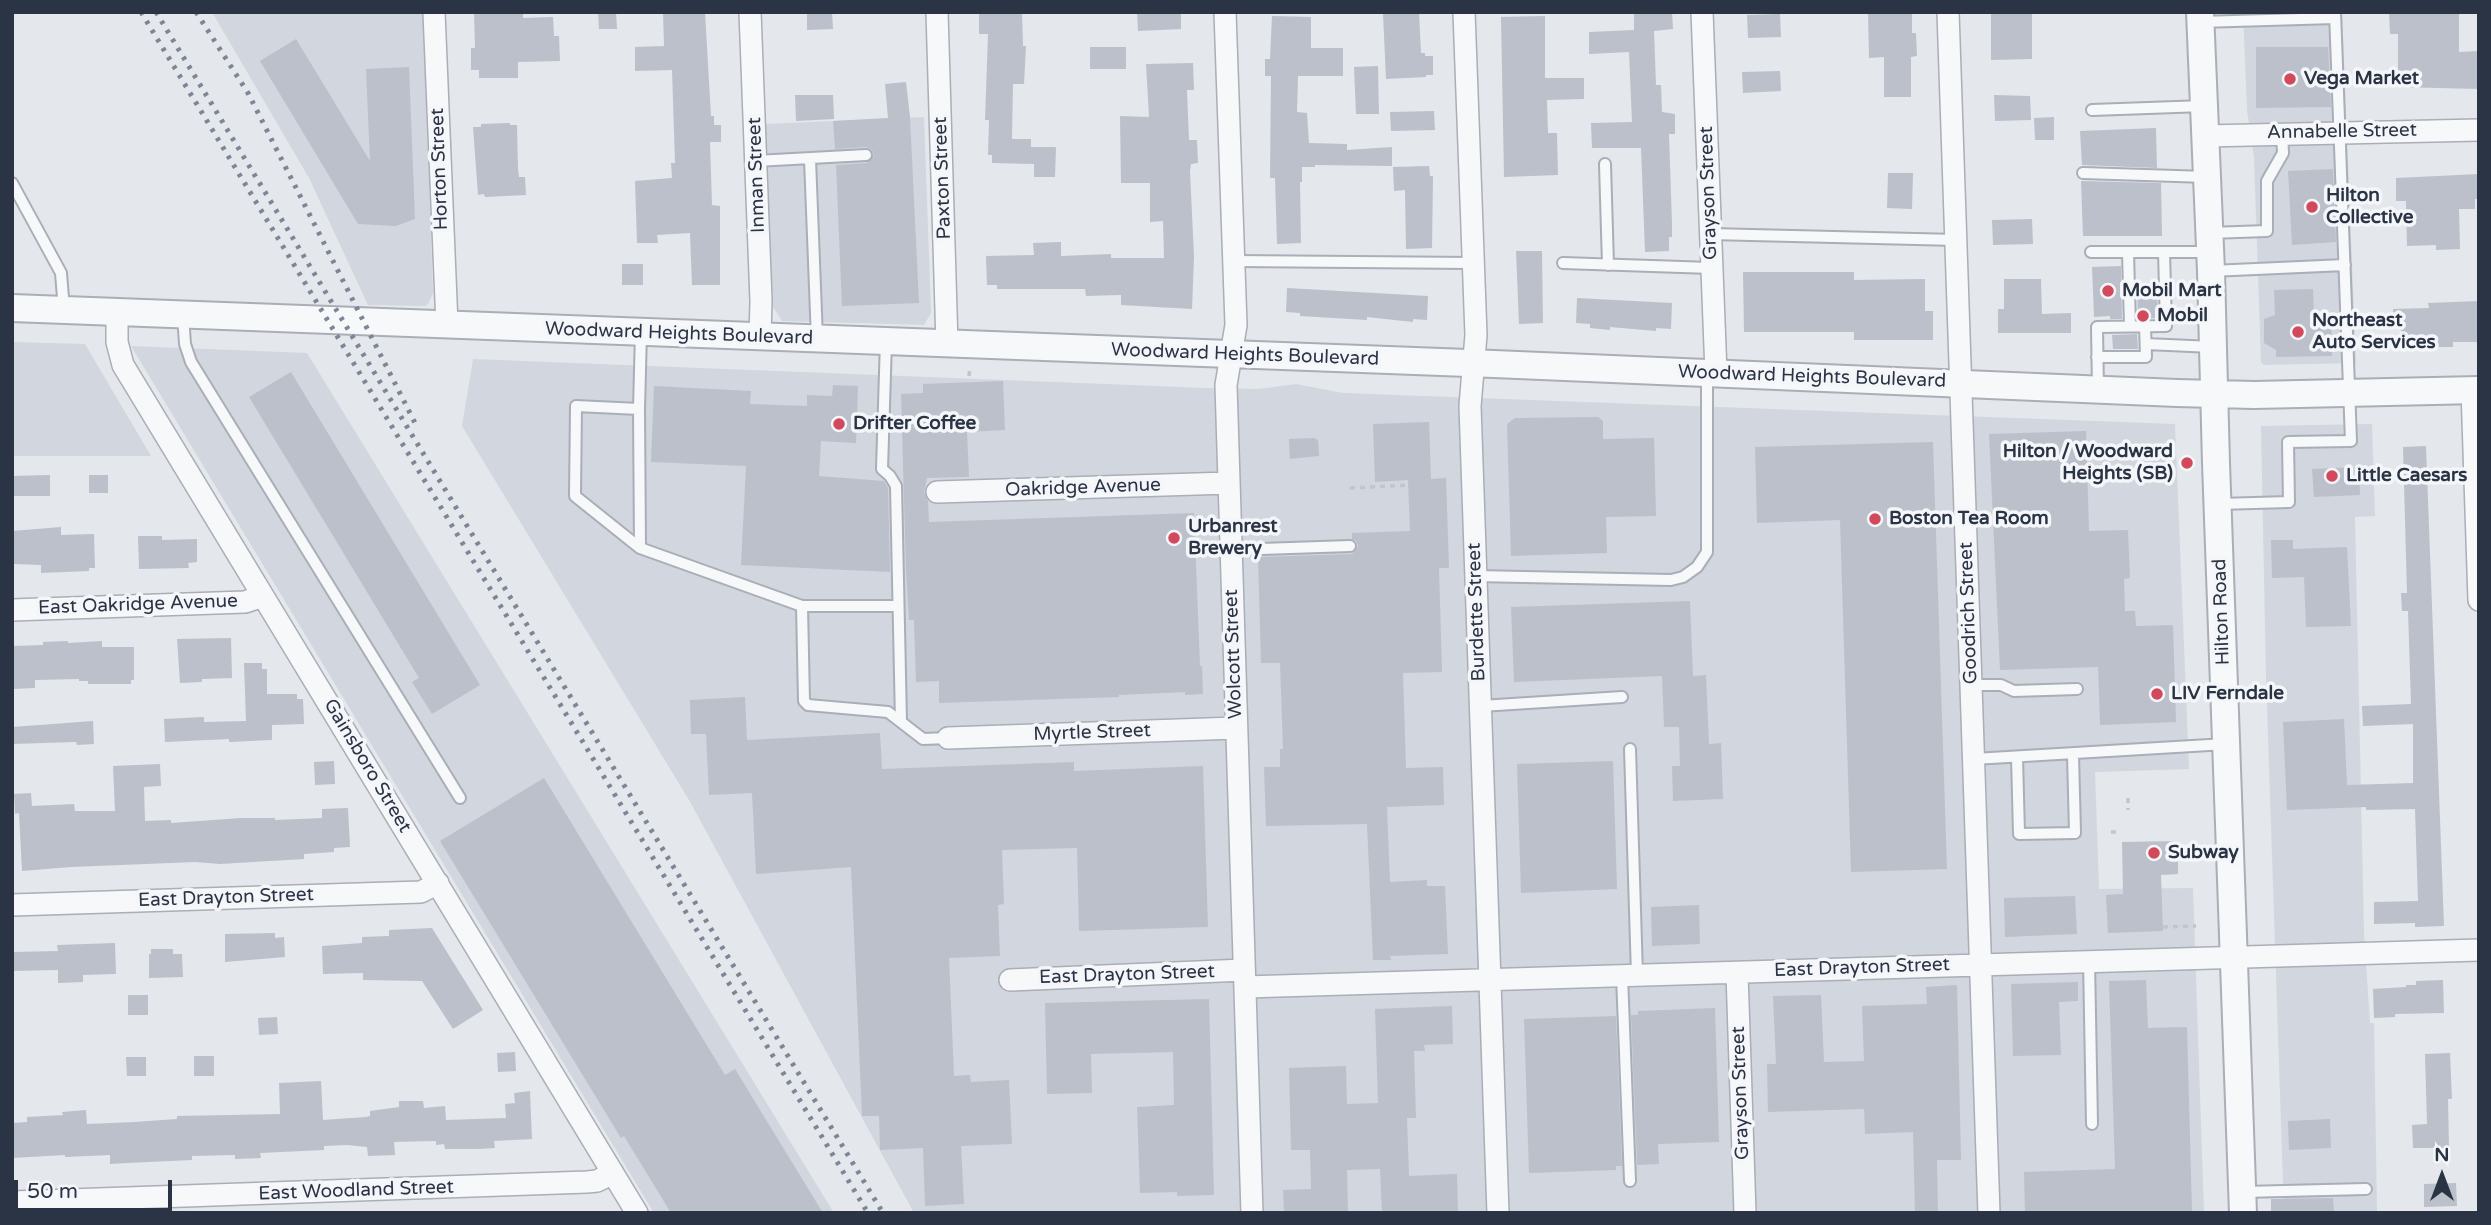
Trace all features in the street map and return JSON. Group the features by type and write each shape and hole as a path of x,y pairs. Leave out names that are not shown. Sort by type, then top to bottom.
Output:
{"street":[{"name":"Horton Street","path":"434,12 447,325"},
{"name":"Inman Street","path":"751,12 761,337"},
{"name":"Paxton Street","path":"937,12 947,344"},
{"name":"Wolcott Street","path":"1225,12 1236,325 1226,385 1252,1213"},
{"name":"Burdette Street","path":"1464,12 1476,335 1469,395 1498,1213"},
{"name":"Grayson Street","path":"1702,12 1711,268 1711,373"},
{"name":"Goodrich Street","path":"1948,12 1958,240 1989,1213"},
{"name":"Hilton Road","path":"2200,17 2243,1202"},
{"name":"Annabelle Street","path":"2205,136 2479,130"},
{"name":"Woodward Heights Boulevard","path":"12,308 2214,394 2475,390"},
{"name":"Gainsboro Street","path":"117,312 117,342 123,365 637,1213"},
{"path":"2475,390 2479,600"},
{"name":"Oakridge Avenue","path":"937,492 1229,483"},
{"name":"East Oakridge Avenue","path":"12,610 245,602 263,596"},
{"name":"Myrtle Street","path":"948,738 1236,729"},
{"name":"East Drayton Street","path":"12,905 421,892 438,883"},
{"name":"East Drayton Street","path":"1010,979 1490,979 2479,950"},
{"name":"Grayson Street","path":"1737,973 1745,1213"},
{"name":"East Woodland Street","path":"12,1202 587,1182 597,1181 613,1173"}],"lane":[{"path":"2200,17 2335,15 2350,393 2351,441 2288,442 2289,502 2218,503"},
{"path":"2092,110 2204,106"},
{"path":"2210,252 2267,231 2267,181 2283,153 2282,134"},
{"path":"756,161 866,155"},
{"path":"810,159 817,339"},
{"path":"1605,164 1608,265"},
{"path":"2084,173 2207,177"},
{"path":"12,183 61,273 64,310"},
{"path":"1710,234 1958,240"},
{"path":"2091,252 2210,252 2345,265"},
{"path":"2128,252 2130,326"},
{"path":"2098,390 2097,327 2166,326 2164,252"},
{"path":"1234,261 1473,263"},
{"path":"1563,262 1711,268"},
{"path":"183,314 187,352 197,372 460,797"},
{"path":"2097,357 2146,357 2145,326"},
{"path":"640,548 641,332"},
{"path":"886,341 882,469 896,486 901,722"},
{"path":"2146,344 2213,346"},
{"path":"1475,576 1671,580 1683,577 1697,567 1707,552 1711,373"},
{"path":"639,409 576,406 575,496 640,548 802,606 898,606"},
{"path":"1231,550 1350,546"},
{"path":"802,606 804,701 812,707 888,712 923,739 948,738"},
{"path":"1971,685 2001,685 2014,691 2077,689"},
{"path":"1481,706 1622,697"},
{"path":"1974,759 2226,744"},
{"path":"1630,749 1630,1181"},
{"path":"2017,757 2019,834 2076,833 2073,755"},
{"path":"2089,960 2092,1124"},
{"path":"2243,1202 2366,1189"}],"path":[{"path":"969,376 970,365"},
{"path":"1350,488 1409,485"},
{"path":"2128,797 2128,810"},
{"path":"2111,832 2120,832"},
{"path":"2165,936 2164,927 2196,926"}],"shaded area":[{"path":"212,12 423,12 433,293 428,304 368,305 309,178"},
{"path":"2243,12 2342,12 2356,363 2264,365 2261,362 2254,157 2247,110"},
{"path":"924,117 931,313 924,325 782,321 773,307 767,285 765,124"},
{"path":"12,342 85,344 151,456 12,456"},
{"path":"131,346 307,353 834,1213 654,1213"},
{"path":"473,359 1206,388 1259,389 1296,384 1343,393 2175,424 2189,769 2095,772 2099,889 2193,888 2204,1213 914,1213 689,800 462,426"},
{"path":"2372,424 2375,516 2355,517 2364,933 2370,1023 2374,1023 2377,1213 2284,1213 2266,676 2261,426"}],"building":[{"path":"474,12 523,12 523,18 553,17 554,36 559,36 560,61 518,62 518,78 479,78 479,70 471,70 471,48 475,48"},
{"path":"598,12 616,12 617,29 599,29"},
{"path":"663,12 705,12 711,116 714,116 714,125 721,125 721,142 710,142 712,205 720,206 720,285 692,285 690,233 657,235 658,243 637,243 635,181 672,178 671,163 675,163 672,70 635,71 635,47 664,46"},
{"path":"807,12 832,12 833,29 807,30"},
{"path":"979,12 1022,12 1023,46 1026,46 1024,84 1013,84 1012,139 1031,139 1031,147 1056,147 1055,177 1034,177 1034,164 992,163 992,155 988,155 989,120 985,120 988,34 979,34"},
{"path":"1137,12 1181,12 1181,29 1138,31"},
{"path":"1419,12 1421,53 1433,56 1433,75 1386,79 1383,14"},
{"path":"1634,12 1672,12 1673,29 1654,31 1656,85 1661,85 1662,112 1675,114 1675,134 1669,134 1672,237 1669,237 1669,251 1645,252 1641,148 1592,148 1591,123 1632,122 1629,52 1589,54 1589,32 1634,30"},
{"path":"1868,12 1912,12 1912,33 1916,33 1917,56 1911,57 1911,97 1884,97 1884,57 1869,58"},
{"path":"1991,12 2032,12 2032,59 1991,60"},
{"path":"2389,12 2459,12 2459,52 2479,51 2479,89 2398,87 2398,34 2390,34"},
{"path":"1780,14 1781,37 1748,38 1747,15"},
{"path":"1272,16 1311,17 1311,48 1343,48 1343,76 1298,76 1297,112 1307,113 1309,143 1347,144 1347,150 1392,147 1392,166 1302,167 1301,243 1277,244 1275,178 1270,178 1271,76 1265,76 1265,59 1270,59"},
{"path":"1545,16 1545,78 1584,78 1584,99 1547,100 1548,133 1557,133 1558,175 1504,177 1501,17"},
{"path":"296,39 370,161 366,69 409,67 415,219 396,226 358,224 260,61"},
{"path":"1090,47 1126,47 1126,69 1090,69"},
{"path":"2256,47 2328,47 2331,107 2256,108"},
{"path":"1193,63 1194,90 1187,90 1189,140 1197,140 1198,163 1191,164 1190,171 1194,257 1192,309 1121,305 1121,295 1086,296 1085,289 997,289 997,285 987,285 986,256 1034,255 1033,243 1061,242 1061,256 1111,254 1111,258 1164,258 1163,221 1150,222 1150,183 1121,183 1120,116 1149,117 1146,64"},
{"path":"1378,66 1379,114 1356,114 1354,67"},
{"path":"1780,71 1781,91 1743,93 1742,72"},
{"path":"906,82 919,303 842,306 836,165 867,163 874,155 872,150 866,147 835,149 833,121 888,118 885,84"},
{"path":"795,95 833,95 834,119 796,121"},
{"path":"1994,95 2030,96 2031,120 1995,121"},
{"path":"1434,111 1435,130 1391,131 1390,112"},
{"path":"2054,117 2054,140 2035,140 2034,118"},
{"path":"481,124 517,125 519,177 525,177 526,195 478,195 473,127 481,127"},
{"path":"2156,128 2157,168 2082,165 2080,131"},
{"path":"1429,166 1430,176 1433,176 1432,248 1406,249 1405,190 1394,191 1393,167"},
{"name":"Hilton Collective","path":"2333,169 2336,242 2292,245 2288,171"},
{"path":"1888,173 1913,173 1912,209 1887,208"},
{"path":"2479,174 2479,199 2475,199 2475,209 2459,209 2460,249 2436,250 2436,245 2407,246 2406,201 2396,201 2396,178"},
{"path":"2081,181 2161,183 2162,236 2083,236"},
{"path":"2032,219 2033,244 1993,245 1992,220"},
{"path":"1516,251 1542,251 1543,323 1519,324"},
{"path":"622,264 643,264 643,285 622,285"},
{"name":"Mobil Mart","path":"2121,266 2122,319 2110,319 2110,316 2094,317 2092,267"},
{"path":"1743,272 1854,272 1854,280 1925,279 1925,311 1933,311 1933,340 1854,340 1854,332 1744,332"},
{"path":"2004,279 2041,279 2042,314 2071,313 2071,333 1998,333 1998,309 2004,309"},
{"path":"2157,282 2158,318 2138,319 2137,283"},
{"path":"1287,288 1428,296 1427,320 1413,319 1413,322 1367,317 1367,320 1300,316 1300,313 1286,312"},
{"name":"Northeast Auto Services","path":"2313,289 2314,317 2331,317 2332,356 2276,357 2276,350 2264,343 2264,319 2275,315 2274,290"},
{"path":"1577,298 1672,303 1671,329 1656,328 1656,331 1590,328 1590,324 1576,323"},
{"path":"2479,301 2479,342 2453,342 2453,347 2402,345 2401,328 2393,328 2393,309 2429,308 2428,303"},
{"path":"2137,334 2138,349 2113,349 2112,335"},
{"path":"291,372 480,685 432,714 412,682 419,678 249,397"},
{"path":"1003,381 1005,430 967,432 969,477 927,478 924,492 928,501 929,522 1194,513 1203,694 1185,695 1185,692 939,703 939,681 916,682 914,620 909,620 906,572 901,394 923,393 923,384"},
{"path":"833,385 858,386 856,443 821,441 819,476 884,481 888,488 890,572 741,565 746,466 651,462 654,386 751,391 750,404 807,406 807,395 832,396"},
{"path":"1598,417 1603,421 1603,439 1654,438 1656,516 1606,517 1607,553 1511,556 1507,424 1515,418"},
{"path":"1429,422 1431,479 1446,478 1449,568 1439,568 1442,672 1403,673 1406,768 1443,767 1444,805 1387,807 1390,882 1427,880 1427,886 1445,886 1448,954 1390,956 1391,960 1373,960 1367,824 1266,826 1264,767 1280,767 1280,749 1283,749 1280,663 1261,663 1258,557 1352,554 1358,546 1352,539 1352,533 1410,531 1408,480 1375,482 1373,424"},
{"path":"2086,431 2089,531 2128,530 2130,578 2124,579 2125,611 2135,611 2136,626 2173,625 2176,722 2100,725 2098,667 2000,670 1989,434"},
{"path":"1289,439 1318,440 1319,456 1290,459"},
{"path":"1933,442 1947,869 1851,872 1840,520 1757,523 1755,447"},
{"path":"2426,446 2444,926 2415,927 2415,923 2374,924 2374,902 2418,901 2415,809 2366,810 2366,807 2287,810 2283,722 2344,719 2347,785 2413,783 2413,724 2363,726 2362,706 2411,704 2408,611 2402,611 2401,593 2407,593 2403,447"},
{"path":"2359,467 2360,495 2314,497 2312,469"},
{"path":"50,475 50,496 12,496 12,476"},
{"path":"89,475 108,475 108,493 89,493"},
{"path":"61,527 61,535 94,534 95,568 89,568 89,571 41,573 41,565 12,564 12,531"},
{"path":"138,536 162,536 162,540 197,539 197,562 188,563 189,568 139,569"},
{"path":"2271,540 2293,540 2293,549 2347,547 2351,626 2306,627 2304,577 2272,578"},
{"path":"1690,601 1693,676 1706,675 1709,744 1721,743 1723,799 1673,801 1672,766 1680,766 1679,727 1664,727 1662,676 1514,682 1511,607"},
{"path":"231,638 232,678 180,683 177,639"},
{"path":"102,641 102,647 134,647 134,680 131,680 131,684 88,684 88,681 79,679 35,680 35,688 13,689 12,646"},
{"path":"244,663 262,663 262,669 267,669 267,694 297,694 297,699 303,699 304,724 272,725 272,740 165,742 164,719 204,717 204,722 246,721"},
{"path":"745,697 747,740 880,733 882,769 1074,762 1074,771 1203,766 1208,927 1079,931 1077,848 1002,850 1004,904 998,905 1000,956 949,958 954,1076 970,1075 971,1082 1009,1080 1012,1144 961,1146 964,1204 925,1206 923,1148 880,1150 879,1116 862,1116 851,867 756,874 752,793 709,795 706,734 691,734 690,700"},
{"path":"93,721 94,744 12,744 12,727"},
{"path":"334,761 335,784 315,785 314,762"},
{"path":"1613,761 1617,889 1521,893 1517,764"},
{"path":"160,764 161,786 144,787 145,821 171,820 171,823 241,818 322,818 322,809 348,808 350,847 334,848 334,852 304,854 304,859 22,871 19,813 15,814 14,794 31,793 32,806 74,804 75,811 115,811 113,766"},
{"path":"544,778 725,1075 735,1069 823,1213 671,1213 624,1136 621,1138 440,841"},
{"path":"2178,841 2178,874 2161,875 2163,931 2108,933 2106,895 2123,894 2122,842"},
{"path":"2075,896 2077,934 2005,937 2004,898"},
{"path":"1699,905 1700,944 1652,946 1651,907"},
{"path":"432,928 483,1010 453,1029 422,981 363,980 363,973 323,974 322,946 362,943 362,937 389,936 389,930"},
{"path":"275,933 275,938 284,937 285,957 225,962 225,934"},
{"path":"115,943 116,974 83,975 83,982 58,983 58,970 12,971 12,952 58,951 57,945"},
{"path":"151,949 173,949 173,954 182,954 183,977 149,978"},
{"path":"2146,980 2148,1028 2187,1027 2192,1211 2025,1213 2024,1172 2115,1169 2109,981"},
{"path":"2443,980 2444,1013 2395,1014 2395,1017 2374,1018 2373,989 2406,987 2416,985 2416,981"},
{"path":"2078,982 2078,1001 2059,1002 2061,1055 2013,1056 2011,984"},
{"path":"1957,985 1961,1160 1937,1160 1938,1213 1915,1213 1913,1132 1865,1134 1864,1109 1768,1112 1767,1064 1776,1064 1773,996 1821,995 1824,1062 1864,1061 1862,1006 1927,1004 1926,987"},
{"path":"128,995 148,995 148,1015 128,1015"},
{"path":"1209,999 1214,1195 1140,1193 1137,1107 1174,1105 1173,1052 1091,1054 1092,1093 1047,1094 1045,1003"},
{"path":"1452,1006 1453,1044 1424,1045 1425,1051 1414,1051 1416,1118 1407,1118 1409,1176 1457,1174 1458,1213 1382,1213 1380,1169 1347,1170 1348,1213 1284,1213 1283,1190 1311,1189 1310,1150 1291,1150 1289,1068 1346,1066 1347,1104 1378,1103 1375,1009"},
{"path":"1715,1008 1719,1142 1658,1144 1659,1164 1637,1165 1631,1015 1638,1015 1638,1011"},
{"path":"1616,1016 1622,1166 1616,1166 1616,1170 1529,1173 1524,1019"},
{"path":"277,1017 278,1034 259,1035 258,1018"},
{"path":"515,1052 516,1071 498,1072 497,1053"},
{"path":"2450,1053 2452,1099 2448,1099 2449,1148 2413,1148 2412,1125 2427,1124 2425,1054"},
{"path":"194,1056 214,1056 214,1076 194,1076"},
{"path":"126,1057 146,1057 146,1076 127,1076"},
{"path":"321,1081 323,1120 370,1116 370,1111 399,1107 399,1101 423,1101 424,1108 445,1106 446,1120 506,1118 505,1104 515,1103 514,1093 530,1091 532,1139 494,1141 495,1148 479,1149 445,1149 444,1144 436,1145 436,1141 394,1142 395,1155 368,1156 367,1147 347,1145 324,1146 324,1150 260,1153 261,1158 235,1159 235,1155 192,1156 192,1160 110,1164 110,1155 12,1158 12,1123 27,1122 27,1117 63,1115 62,1112 86,1110 87,1124 177,1119 177,1116 280,1114 279,1083"},
{"path":"2330,1119 2331,1148 2289,1150 2288,1121"},
{"path":"2456,1183 2457,1206 2424,1207 2424,1184"},
{"path":"2333,1198 2334,1213 2271,1213 2271,1199"}],"railway":[{"path":"141,12 868,1213"},
{"path":"156,12 883,1213"},
{"path":"196,12 248,93 415,423"}],"place":[{"name":"Vega Market","path":"2290,79"},
{"name":"Hilton Collective","path":"2312,207"},
{"name":"Mobil Mart","path":"2108,291"},
{"name":"Mobil","path":"2143,316"},
{"name":"Northeast Auto Services","path":"2298,332"},
{"name":"Drifter Coffee","path":"839,424"},
{"name":"Hilton / Woodward Heights (SB)","path":"2187,463"},
{"name":"Little Caesars","path":"2332,476"},
{"name":"Boston Tea Room","path":"1875,519"},
{"name":"Urbanrest Brewery","path":"1174,538"},
{"name":"LIV Ferndale","path":"2157,694"},
{"name":"Subway","path":"2154,853"}]}
